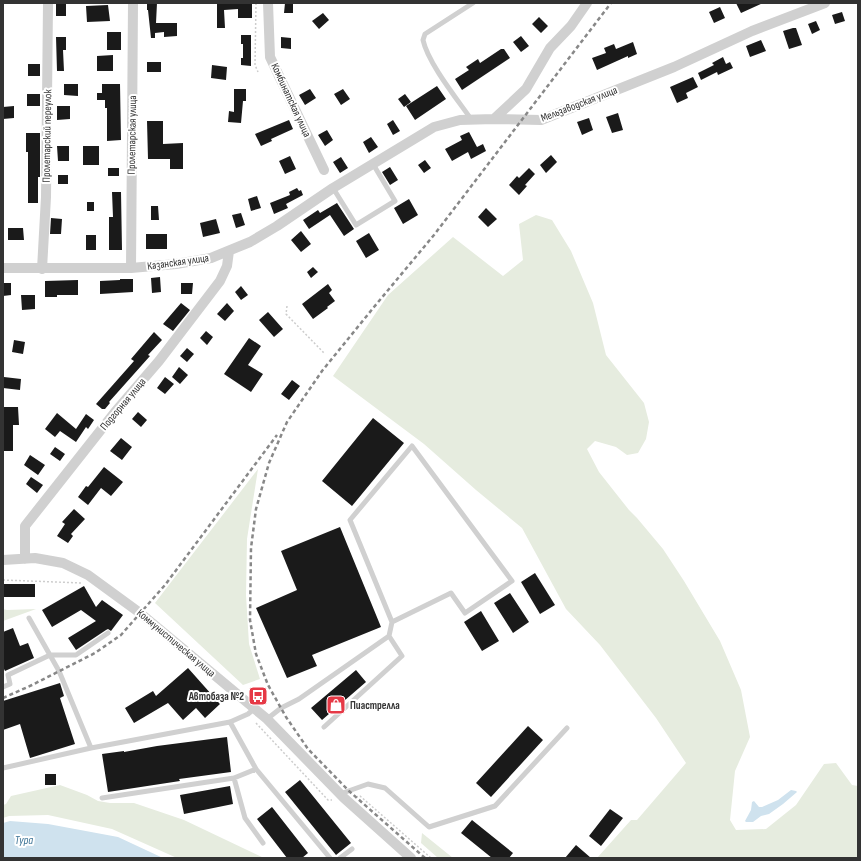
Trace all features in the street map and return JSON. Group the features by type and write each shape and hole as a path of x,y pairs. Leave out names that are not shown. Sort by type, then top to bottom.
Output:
{"street":[{"name":"Пролетарский переулок","path":"42,269 46,197 48,3"},
{"name":"Пролетарская улица","path":"131,268 133,3"},
{"name":"Комбинатская улица","path":"268,3 270,57 324,170"},
{"path":"494,119 526,88 550,48 572,26 587,3"},
{"name":"Мельзаводская улица","path":"333,188 434,127 460,120 472,119 541,120 674,67 752,31 822,4"},
{"name":"Казанская улица","path":"3,268 131,268 176,264 211,258 250,242 277,226 333,188"},
{"name":"Подгорная улица","path":"25,559 25,526 115,412 159,361 220,281 227,266 229,251"},
{"name":"Коммунистическая улица","path":"3,560 35,558 63,563 88,575 140,613 251,712 267,719 340,794 411,858"}],"lane":[{"path":"472,119 456,99 429,56 423,40 425,34 473,3"},
{"path":"333,188 356,225 395,201 373,164"},
{"path":"267,719 281,708 299,700 389,636 392,622 350,520 412,446 512,581 465,613 451,593 392,622"},
{"path":"28,618 60,671 91,748"},
{"path":"3,687 10,684 8,675 50,655 76,655 108,633"},
{"path":"324,727 402,656 389,636"},
{"path":"3,768 91,748 230,722 251,712"},
{"path":"230,722 256,768 330,858"},
{"path":"340,794 368,784 386,788 429,827 495,806 567,728"},
{"path":"102,798 234,778 256,768"},
{"path":"234,778 245,818 263,843"},
{"path":"340,858 352,849"}],"path":[{"path":"256,3 255,65 258,72"},
{"path":"286,306 286,314 325,354"},
{"path":"3,580 84,583"},
{"path":"251,712 264,731"},
{"path":"360,796 431,858"}],"shaded area":[{"path":"536,215 552,220 571,251 593,303 606,355 644,403 649,422 646,439 638,453 627,455 616,447 595,441 587,449 599,472 629,510 663,549 684,581 720,641 741,690 750,737 735,771 730,820 736,830 766,829 796,805 824,764 836,763 852,785 858,786 858,858 597,858 631,820 637,820 686,763 656,718 600,645 566,609 522,528 424,444 333,376 388,295 453,237 503,276 523,260 519,224"},
{"path":"258,469 247,539 246,595 249,644 260,679 243,685 155,603"},
{"path":"3,609 7,610 36,609 3,621"},
{"path":"60,785 87,795 98,801 110,803 134,803 184,820 264,858 177,858 112,829 48,815 9,816 3,818 3,805 6,804 11,796"},
{"path":"422,833 453,858 438,858 421,843"}],"water":[{"path":"791,790 797,792 769,814 761,816 753,822 745,821 751,810 752,802 754,801 759,807 762,807 778,800"},
{"name":"Тура","path":"10,821 48,824 118,837 163,858 3,858 3,823"}],"building":[{"path":"147,3 157,3 156,23 177,23 177,36 164,37 164,32 155,33 155,38 151,38"},
{"path":"217,3 252,3 252,18 238,18 238,9 224,10 225,28 217,28"},
{"path":"285,3 293,4 293,13 284,13"},
{"path":"736,3 763,3 741,13"},
{"path":"56,4 66,4 66,16 56,16"},
{"path":"108,5 110,21 87,22 86,6"},
{"path":"720,7 725,18 714,23 709,12"},
{"path":"842,12 845,21 835,24 832,15"},
{"path":"323,13 329,20 319,29 312,21"},
{"path":"539,17 548,26 541,33 532,24"},
{"path":"816,21 820,30 812,34 808,24"},
{"path":"796,28 802,45 789,49 783,31"},
{"path":"107,32 121,32 121,50 107,50"},
{"path":"241,35 251,35 251,66 241,65 241,58 243,58 243,44 241,44"},
{"path":"521,36 529,46 521,52 513,42"},
{"path":"56,37 66,37 66,50 63,50 64,71 57,71"},
{"path":"281,37 291,38 291,49 281,48"},
{"path":"761,40 766,51 750,57 746,46"},
{"path":"633,42 637,54 628,58 628,56 597,70 592,58 606,53 604,48 614,44 616,49"},
{"path":"501,49 504,49 510,58 462,90 455,79 469,70 466,67 478,59 480,63"},
{"path":"113,55 113,71 97,71 97,56"},
{"path":"723,57 726,64 730,62 733,68 718,75 717,72 701,80 698,73 714,65 712,63"},
{"path":"147,62 161,62 161,72 147,72"},
{"path":"28,64 40,64 40,76 28,76"},
{"path":"212,65 227,67 226,80 211,78"},
{"path":"693,77 698,87 686,93 688,98 677,103 670,87"},
{"path":"64,84 78,84 78,96 64,95"},
{"path":"102,84 120,84 121,140 107,141 107,108 105,108 105,100 97,100 97,93 102,93"},
{"path":"437,86 446,99 415,120 406,106"},
{"path":"234,89 246,89 246,101 243,101 241,123 228,122 229,111 234,112"},
{"path":"310,89 316,98 305,105 299,95"},
{"path":"343,89 350,99 341,105 334,94"},
{"path":"27,94 40,94 40,106 27,106"},
{"path":"405,94 411,102 404,107 398,99"},
{"path":"14,106 14,118 3,119 3,107"},
{"path":"57,106 70,106 70,119 57,120"},
{"path":"618,113 623,130 612,133 606,117"},
{"path":"589,118 593,130 582,135 577,122"},
{"path":"289,120 293,129 271,139 272,141 261,146 255,134"},
{"path":"393,120 400,131 393,135 387,124"},
{"path":"147,121 163,121 163,144 183,143 183,169 170,169 170,159 148,159"},
{"path":"327,130 333,140 325,146 318,135"},
{"path":"469,132 477,147 483,144 486,151 471,159 468,152 452,161 445,149 462,140 460,136"},
{"path":"26,133 40,133 40,177 38,177 38,203 28,203 28,152 26,152"},
{"path":"371,137 378,147 369,153 363,142"},
{"path":"57,146 69,146 69,161 58,161"},
{"path":"83,146 99,146 99,165 83,165"},
{"path":"551,155 557,162 546,173 540,165"},
{"path":"290,156 296,169 285,174 279,161"},
{"path":"341,157 348,168 340,173 333,162"},
{"path":"425,160 431,168 424,173 418,165"},
{"path":"390,167 398,180 390,185 382,172"},
{"path":"108,168 119,168 119,176 108,176"},
{"path":"529,168 535,174 525,185 527,186 519,195 509,185 517,176 519,178"},
{"path":"58,175 68,175 68,184 58,184"},
{"path":"297,188 299,191 301,190 303,195 286,204 288,208 274,214 270,203 290,195 289,192"},
{"path":"112,192 121,192 122,250 109,250 109,217 113,217"},
{"path":"257,196 261,208 251,211 248,199"},
{"path":"409,199 418,215 403,224 394,208"},
{"path":"87,202 94,202 94,211 87,211"},
{"path":"337,203 354,229 344,236 330,215 309,229 303,220 318,210 320,213"},
{"path":"151,206 158,206 159,220 151,220"},
{"path":"486,208 497,219 488,227 478,217"},
{"path":"241,213 245,225 236,228 232,215"},
{"path":"51,218 62,219 61,234 50,234"},
{"path":"216,219 220,233 203,237 200,223"},
{"path":"8,228 23,228 24,240 8,240"},
{"path":"301,231 311,244 301,252 291,240"},
{"path":"369,233 379,250 366,258 356,241"},
{"path":"146,234 167,234 167,249 146,249"},
{"path":"86,235 96,235 96,250 86,250"},
{"path":"313,267 318,272 311,278 307,272"},
{"path":"160,277 161,292 152,293 151,278"},
{"path":"133,279 133,292 100,294 100,281"},
{"path":"78,280 78,295 57,295 57,297 45,297 45,281"},
{"path":"3,283 11,283 11,295 3,296"},
{"path":"181,283 193,283 192,294 181,294"},
{"path":"328,284 332,290 329,293 335,301 313,319 302,304"},
{"path":"241,286 248,295 241,300 235,292"},
{"path":"21,295 35,295 35,309 22,310"},
{"path":"181,303 190,310 173,331 163,324"},
{"path":"227,303 234,311 225,321 217,314"},
{"path":"268,312 283,329 274,337 259,320"},
{"path":"206,331 213,337 207,345 200,338"},
{"path":"154,332 162,340 148,355 150,356 109,402 110,403 105,409 102,409 96,404 134,361 131,359"},
{"path":"249,338 261,346 248,365 263,374 251,392 224,374"},
{"path":"14,340 25,342 23,354 12,352"},
{"path":"187,348 194,354 187,362 180,356"},
{"path":"179,367 188,375 180,384 172,377"},
{"path":"4,377 21,379 20,390 3,388"},
{"path":"165,377 174,384 165,394 157,388"},
{"path":"292,380 300,386 289,400 281,394"},
{"path":"3,407 18,407 19,425 13,425 13,451 3,451"},
{"path":"138,412 147,420 141,427 132,419"},
{"path":"57,413 76,429 86,414 94,420 88,429 86,427 76,442 60,431 55,437 45,429"},
{"path":"373,418 404,443 352,506 322,481"},
{"path":"121,438 132,447 122,460 110,451"},
{"path":"55,447 65,454 60,461 50,454"},
{"path":"30,455 45,465 38,475 24,465"},
{"path":"104,467 123,482 111,496 101,488 88,505 78,497"},
{"path":"31,477 43,485 37,493 26,484"},
{"path":"74,509 85,519 71,534 73,536 68,543 57,536 65,524 62,522"},
{"path":"340,527 381,627 312,655 317,666 287,678 256,608 297,590 281,551"},
{"path":"535,573 555,605 540,614 521,582"},
{"path":"3,584 35,584 35,597 3,597"},
{"path":"84,586 96,607 102,600 123,615 111,631 108,629 106,630 76,650 68,638 96,621 81,610 52,627 42,610"},
{"path":"510,593 529,622 513,633 494,603"},
{"path":"481,611 499,641 482,651 464,622"},
{"path":"13,628 20,646 28,643 34,658 5,671 3,667 3,632"},
{"path":"188,668 220,704 205,718 196,708 183,720 168,703 134,723 125,708 153,691 156,696"},
{"path":"356,670 366,682 322,720 311,708"},
{"path":"60,683 64,696 60,698 75,744 30,758 20,724 3,730 3,701"},
{"path":"528,726 543,740 491,797 476,783"},
{"path":"227,737 231,772 179,779 180,781 108,792 102,754"},
{"path":"45,774 56,774 56,785 45,785"},
{"path":"300,780 351,843 336,855 285,792"},
{"path":"230,786 233,804 184,814 180,795"},
{"path":"272,807 308,853 302,858 287,858 257,819"},
{"path":"610,809 623,818 601,846 589,836"},
{"path":"472,820 513,853 509,858 492,858 461,833"},
{"path":"576,845 591,858 565,858"}],"railway":[{"path":"425,858 349,791 308,749 286,717 268,685 256,654 250,620 251,548 256,509 269,463 287,422 322,371 434,235 611,3"},
{"path":"3,698 95,653 121,635 165,585 277,435"}],"place":[{"name":"Автобаза №2","path":"258,696"},
{"name":"Пиастрелла","path":"336,705"}]}
